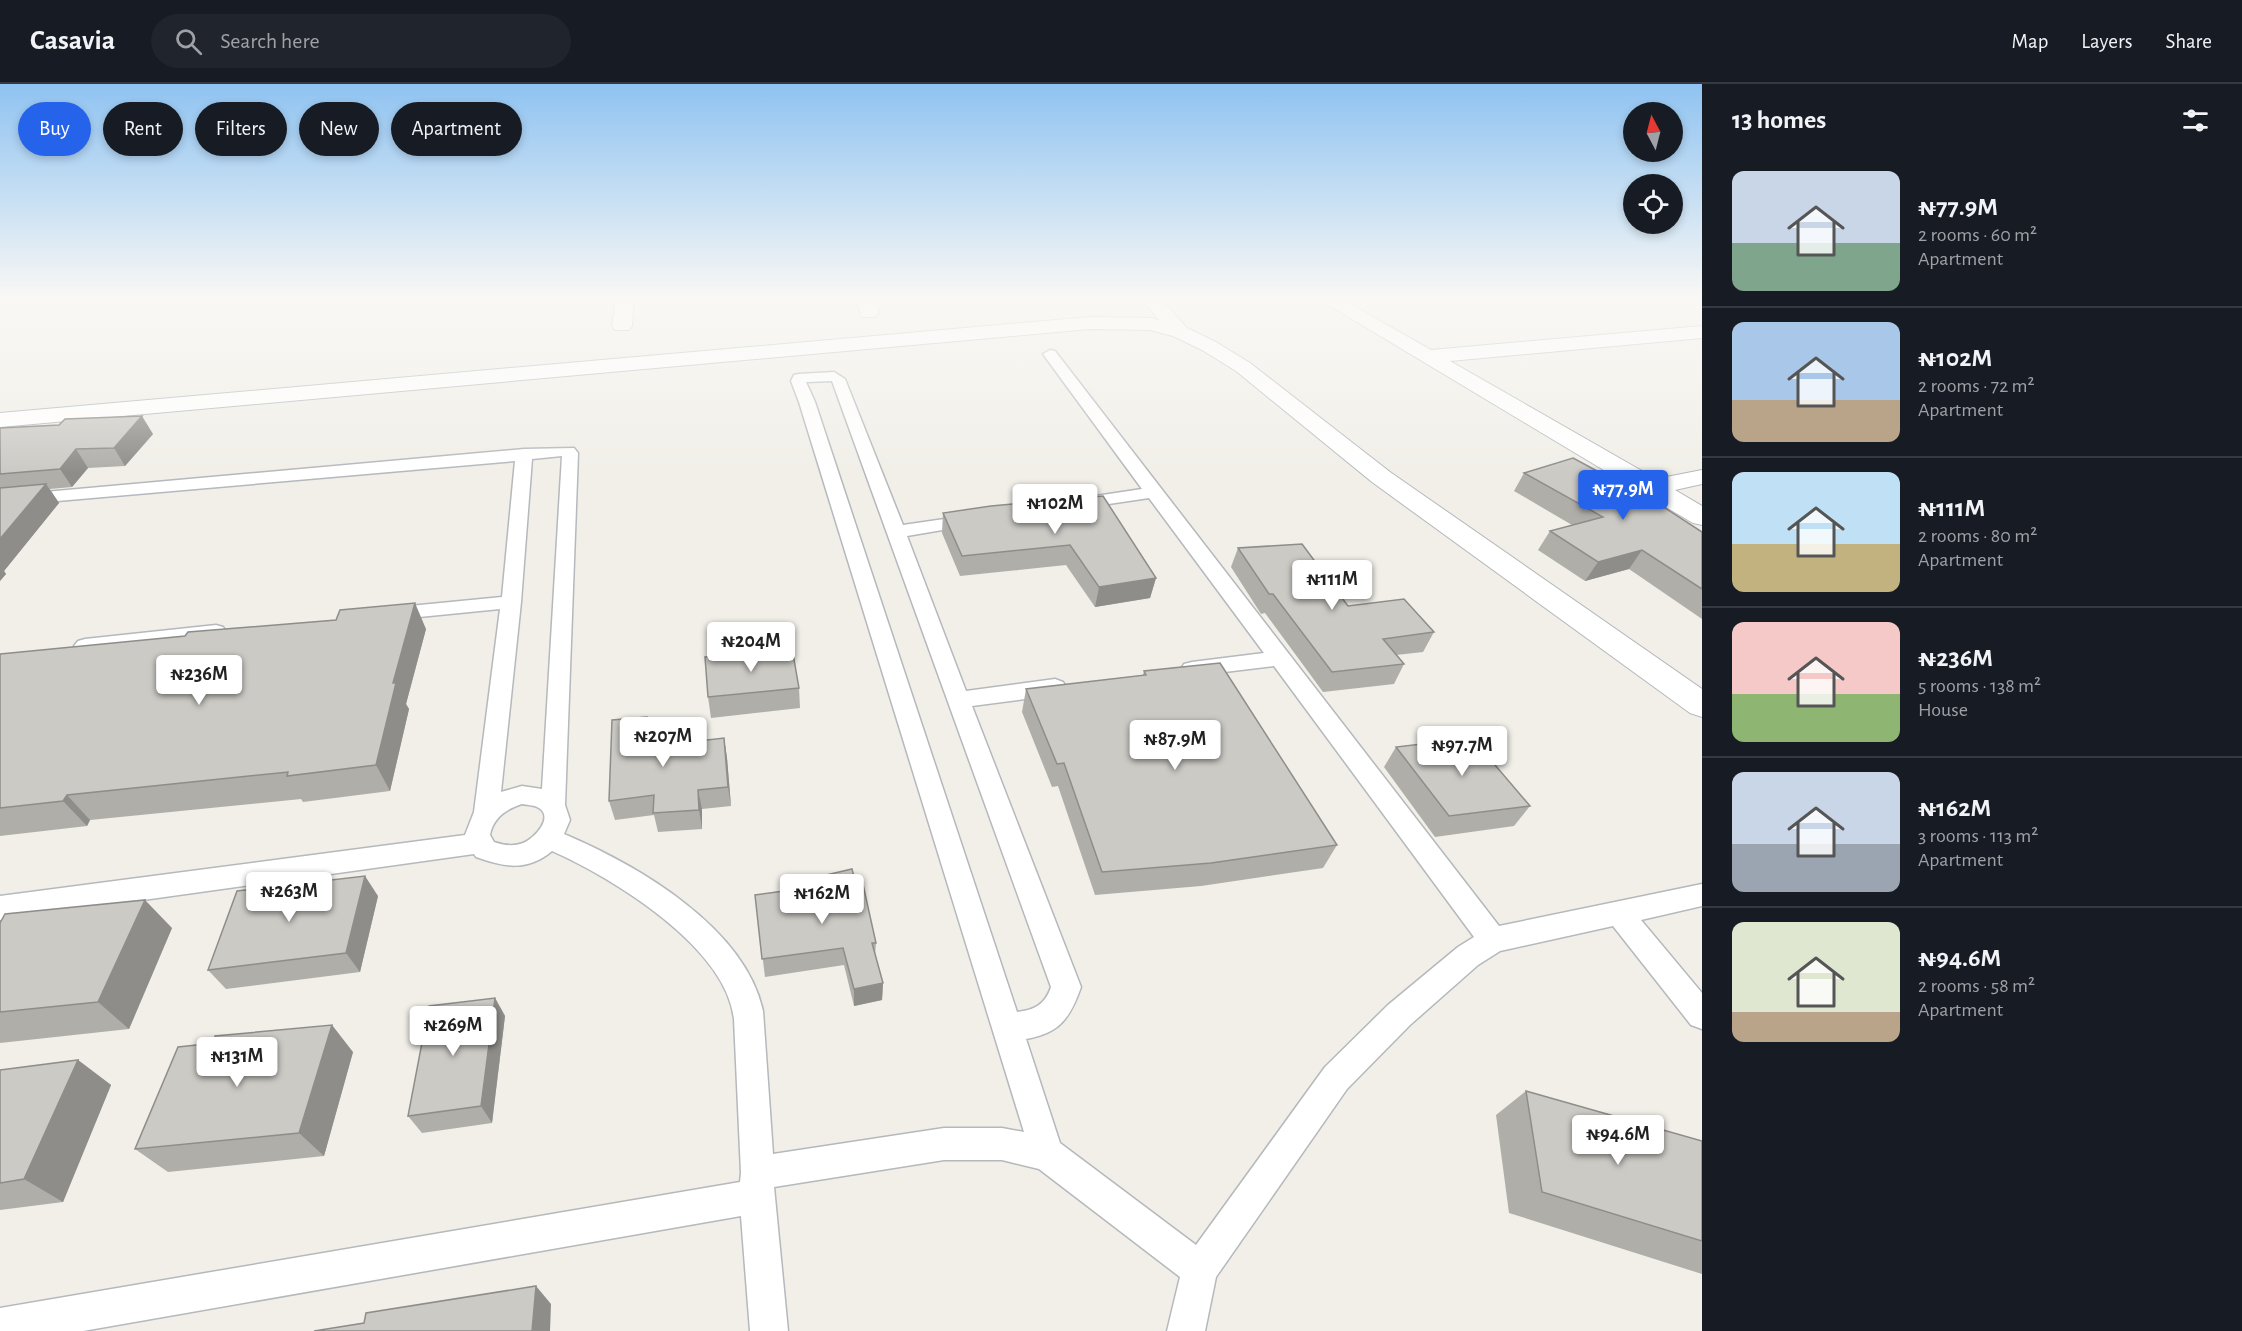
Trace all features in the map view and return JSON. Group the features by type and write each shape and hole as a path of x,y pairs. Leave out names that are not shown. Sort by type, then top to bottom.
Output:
{"street":[{"path":"0,420 710,356"},
{"path":"1226,356 1243,367 1381,477 1702,705"},
{"path":"1427,357 1436,356"},
{"path":"1427,357 1702,518"},
{"path":"1651,488 1702,477"}],"lane":[{"path":"1052,356 1493,940"},
{"path":"1008,1027 1028,1025 1047,1018 1060,1006 1066,987 845,396 834,376 799,378 1047,1154"},
{"path":"0,501 563,450 570,453 553,805 558,815 557,827 550,839 530,853 505,857 485,850 479,843 478,828 486,813 511,602 524,454"},
{"path":"1060,506 1154,492"},
{"path":"896,532 990,518"},
{"path":"368,616 511,602"},
{"path":"59,649 238,630"},
{"path":"1172,672 1279,658"},
{"path":"959,700 1077,684"},
{"path":"486,813 509,798 522,795 534,795 553,805"},
{"path":"550,839 581,851 633,881 692,928 726,963 744,997 749,1026 757,1184 769,1331"},
{"path":"0,909 479,843"},
{"path":"1186,1331 1200,1270 1336,1078 1399,1016 1468,956 1493,940 1702,895"},
{"path":"1618,913 1702,1015"},
{"path":"0,1327 757,1184 945,1144 1002,1144 1047,1154 1200,1270"}],"building":[{"path":"142,416 114,448 76,449 60,469 0,474 0,428 59,425 65,419"},
{"path":"1573,458 1662,506 1702,532 1702,589 1642,550 1598,562 1550,531 1603,517 1524,473"},
{"path":"46,484 0,539 0,488"},
{"path":"1103,496 1156,578 1099,587 1070,545 962,556 943,513 991,506"},
{"path":"1302,544 1348,606 1404,599 1434,632 1383,639 1404,664 1332,672 1273,594 1269,594 1238,548"},
{"path":"415,603 393,683 396,683 376,765 287,776 288,772 67,795 63,801 0,808 0,654 185,636 188,632 336,620 340,610"},
{"path":"792,648 799,688 708,697 705,657"},
{"path":"1220,663 1337,845 1211,863 1102,872 1064,763 1057,764 1026,689 1146,675 1144,671"},
{"path":"647,717 647,747 724,738 728,787 698,790 699,810 653,813 654,795 609,801 612,720"},
{"path":"1472,738 1530,806 1449,816 1396,747"},
{"path":"852,869 855,881 862,880 876,943 872,943 883,983 854,989 843,948 762,959 755,895 828,885 826,875"},
{"path":"365,876 346,953 208,970 237,891"},
{"path":"145,900 98,1002 0,1012 0,923 5,914"},
{"path":"495,998 481,1106 408,1116 429,1006"},
{"path":"332,1025 299,1133 135,1149 178,1047 215,1043 215,1036"},
{"path":"78,1060 24,1179 0,1183 0,1070"},
{"path":"1526,1091 1702,1141 1702,1241 1542,1192"},
{"path":"536,1286 532,1331 314,1331 364,1323 366,1313"}]}
